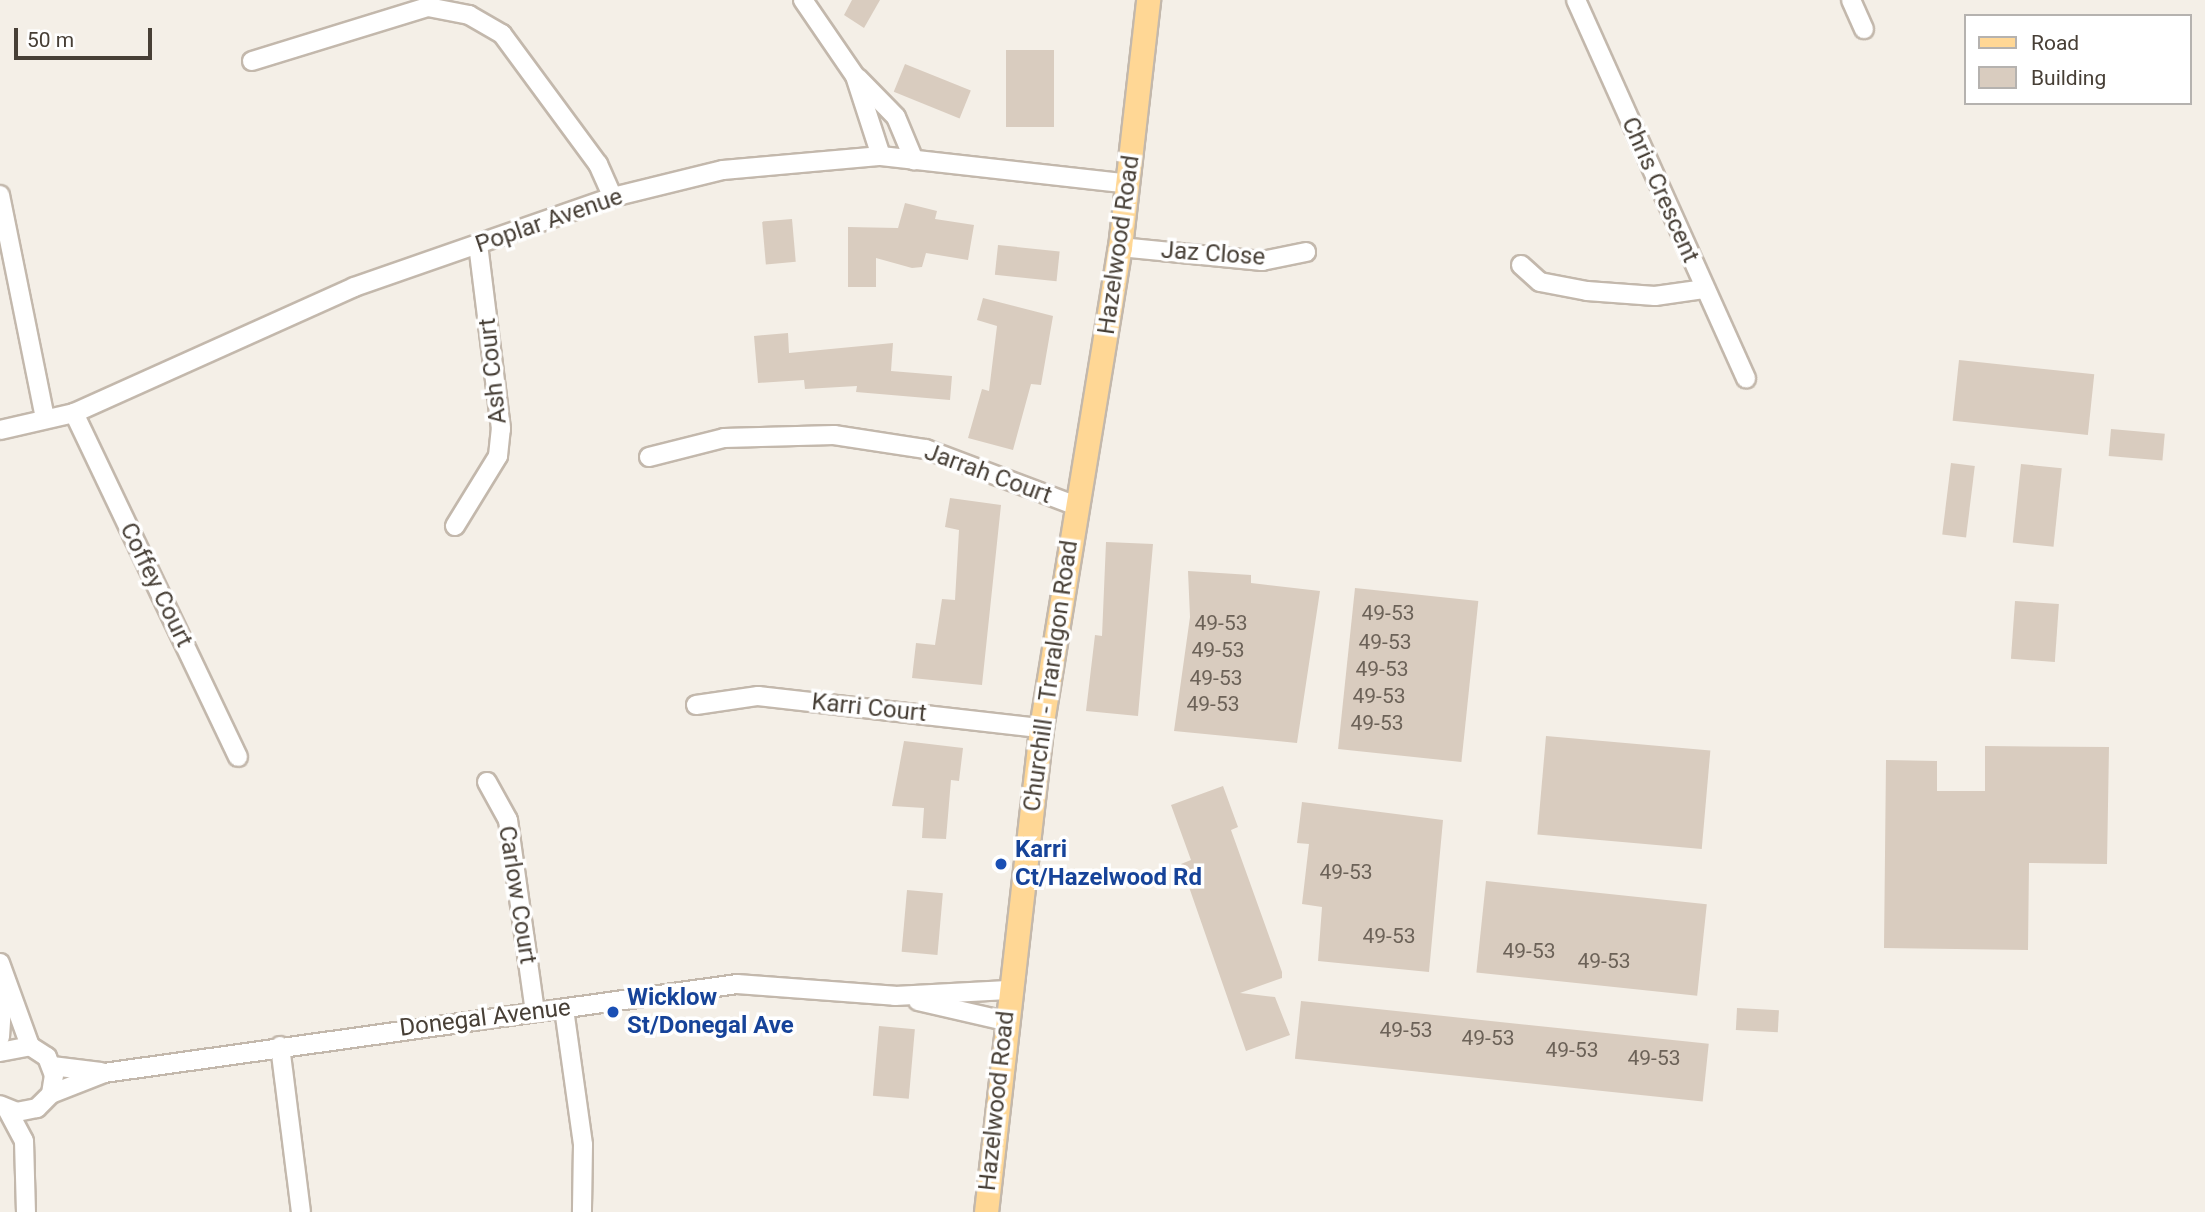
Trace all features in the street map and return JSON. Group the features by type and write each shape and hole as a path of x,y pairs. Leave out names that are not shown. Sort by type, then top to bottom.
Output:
{"main road":[{"name":"Hazelwood Road","path":"1079,497 1121,247 1149,0"},
{"name":"Churchill - Traralgon Road","path":"1008,990 1041,728 1079,497"},
{"name":"Hazelwood Road","path":"986,1212 1008,990"}],"street":[{"path":"803,0 855,76 897,117 914,160"},
{"name":"Chris Crescent","path":"1576,0 1746,379"},
{"path":"1851,0 1864,29"},
{"path":"252,61 428,7 470,15 502,34 598,163 614,197"},
{"path":"855,76 881,156"},
{"name":"Poplar Avenue","path":"0,430 74,413 354,286 614,197 723,170 881,156 1129,184"},
{"path":"0,195 45,419"},
{"name":"Ash Court","path":"455,526 498,456 501,429 478,245"},
{"name":"Jaz Close","path":"1121,247 1262,261 1306,252"},
{"path":"1521,265 1540,282 1587,290 1655,296 1704,289"},
{"name":"Coffey Court","path":"74,413 238,757"},
{"name":"Jarrah Court","path":"649,457 724,438 834,435 926,449 1079,497"},
{"name":"Karri Court","path":"696,705 758,696 1041,728"},
{"name":"Carlow Court","path":"486,782 508,820 535,1012"},
{"path":"0,962 4,981 30,1046 52,1066 104,1073"},
{"path":"0,1037 4,981"},
{"name":"Donegal Avenue","path":"51,1094 104,1073 280,1046 737,984 895,996 1008,990"},
{"path":"895,996 1005,1021"},
{"path":"564,1009 583,1145 582,1212"},
{"path":"0,1052 30,1046"},
{"path":"280,1046 301,1212"},
{"path":"26,1212 24,1141 37,1108 51,1094 52,1066"},
{"path":"3,1107 37,1108"},
{"path":"3,1107 24,1141"}],"building":[{"path":"852,0 880,0 864,28 844,15"},
{"path":"1006,50 1054,50 1054,127 1006,127"},
{"path":"905,64 971,91 960,118 894,92"},
{"path":"905,203 937,211 935,219 974,225 968,260 926,253 922,267 912,268 876,258 876,287 848,287 848,227 898,228"},
{"path":"792,219 796,262 766,264 762,222"},
{"path":"998,245 1060,251 1057,281 995,275"},
{"path":"983,298 1053,316 1041,385 1031,384 1013,450 968,438 982,389 989,391 997,326 977,320"},
{"path":"788,333 789,353 893,343 891,371 952,376 950,400 856,392 857,386 805,389 804,380 758,383 754,336"},
{"path":"1959,360 2094,374 2088,435 1953,421"},
{"path":"2111,429 2165,434 2162,461 2109,456"},
{"path":"1951,463 1975,466 1966,537 1942,534"},
{"path":"2021,464 2062,468 2054,547 2013,543"},
{"path":"950,498 1001,505 982,685 912,678 916,643 935,645 942,599 955,600 959,530 945,527"},
{"path":"1106,542 1153,544 1138,716 1086,711 1095,635 1102,636"},
{"path":"1188,571 1251,575 1251,583 1320,591 1297,743 1174,731 1190,617"},
{"path":"1355,588 1478,601 1461,762 1338,749"},
{"path":"2015,601 2059,604 2055,662 2011,659"},
{"path":"1546,736 1710,750 1702,849 1537,835"},
{"path":"904,741 963,748 959,781 951,780 946,839 922,838 924,808 892,806"},
{"path":"1985,746 2109,747 2107,864 2029,863 2028,950 1884,948 1886,760 1937,761 1937,791 1985,791"},
{"path":"1223,786 1238,827 1231,830 1282,972 1282,978 1240,993 1275,997 1290,1035 1246,1051 1181,864 1191,860 1171,805"},
{"path":"1302,802 1443,820 1429,972 1318,961 1322,907 1302,904 1309,844 1297,843"},
{"path":"1486,881 1707,904 1697,996 1476,972"},
{"path":"907,890 943,893 937,955 902,952"},
{"path":"1301,1001 1709,1044 1703,1102 1295,1059"},
{"path":"1737,1008 1779,1010 1778,1032 1736,1030"},
{"path":"879,1026 915,1029 909,1099 873,1096"}],"place":[{"name":"Karri Ct/Hazelwood Rd","path":"1001,864"},
{"name":"Wicklow St/Donegal Ave","path":"613,1012"}]}
